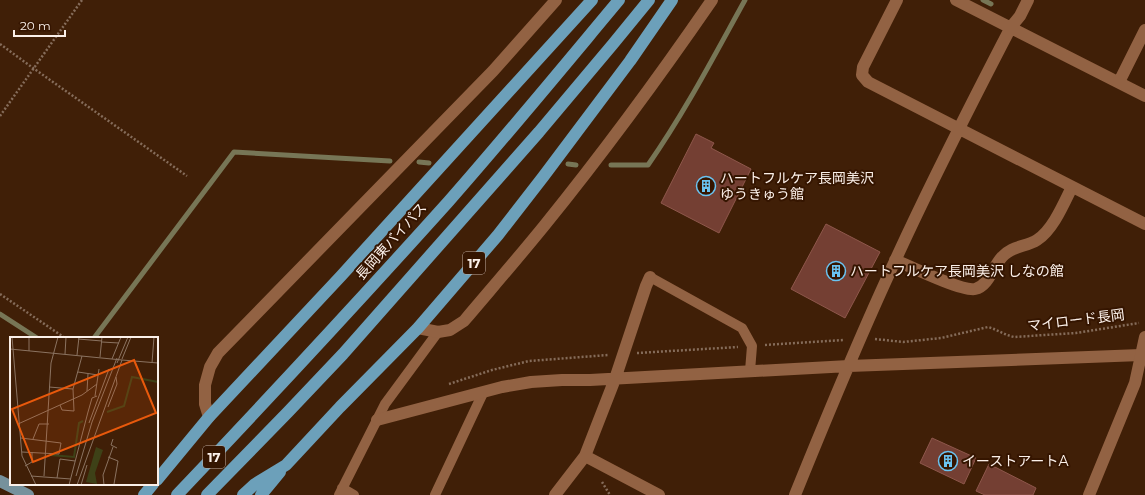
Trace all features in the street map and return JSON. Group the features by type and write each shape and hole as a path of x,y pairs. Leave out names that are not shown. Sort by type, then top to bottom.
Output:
{"highway":[{"name":"17","path":"158,479 209,417 336,281 592,0"},
{"name":"長岡東バイパス","path":"177,495 250,418 449,200 619,0"},
{"name":"17","path":"207,495 343,354 539,132 649,0"},
{"name":"17","path":"261,495 286,465 340,407 418,328 498,234 630,61 672,0"},
{"name":"17","path":"243,495 255,484 286,465"},
{"path":"144,495 152,485"}],"main road":[{"path":"0,481 28,495"}],"street":[{"path":"209,417 205,404 205,385 210,367 218,353 493,72 556,0"},
{"path":"418,328 438,332 450,330 464,321 544,225 655,82 712,0"},
{"path":"897,0 863,67 862,75 868,82 1145,224"},
{"path":"956,0 1145,96"},
{"path":"795,495 895,260 959,128 1011,27 1020,16 1028,0"},
{"path":"1119,82 1145,30"},
{"path":"895,260 956,286 974,289 984,285 1002,257 1009,250 1036,240 1049,230 1072,187"},
{"path":"555,495 586,456 615,379 650,277"},
{"path":"1089,495 1135,382 1142,359 1145,337"},
{"path":"377,420 531,382 615,379 849,366 1142,359"},
{"path":"586,456 659,495"}],"lane":[{"path":"650,277 742,328 752,346 750,371"},
{"path":"354,495 340,492 386,404 438,332"},
{"path":"435,495 483,393"}],"path":[{"path":"0,116 82,0"},
{"path":"0,44 187,176"},
{"path":"0,294 64,337"},
{"name":"マイロード長岡","path":"876,339 903,342 941,338 988,327 996,329 1008,336 1014,337 1076,333 1138,323"},
{"path":"764,345 842,340"},
{"path":"634,353 741,346"}],"building":[{"name":"ハートフルケア長岡美沢 ゆうきゅう館","path":"696,134 714,143 711,148 751,169 719,233 661,203"},
{"name":"ハートフルケア長岡美沢 しなの館","path":"826,224 880,252 845,318 791,289"},
{"name":"イーストアートA","path":"932,438 976,458 964,484 920,463"},
{"path":"989,464 1036,488 1033,495 985,495 976,491"}],"waterway":[{"path":"611,165 648,165 687,104 745,0"},
{"path":"983,0 991,4"},
{"path":"95,337 234,152 390,161"},
{"path":"419,162 429,163"},
{"path":"568,164 576,165"},
{"path":"0,314 35,337"}],"place":[{"name":"ハートフルケア長岡美沢 ゆうきゅう館","path":"706,186"},
{"name":"ハートフルケア長岡美沢 しなの館","path":"836,271"},
{"name":"イーストアートA","path":"948,461"}]}
